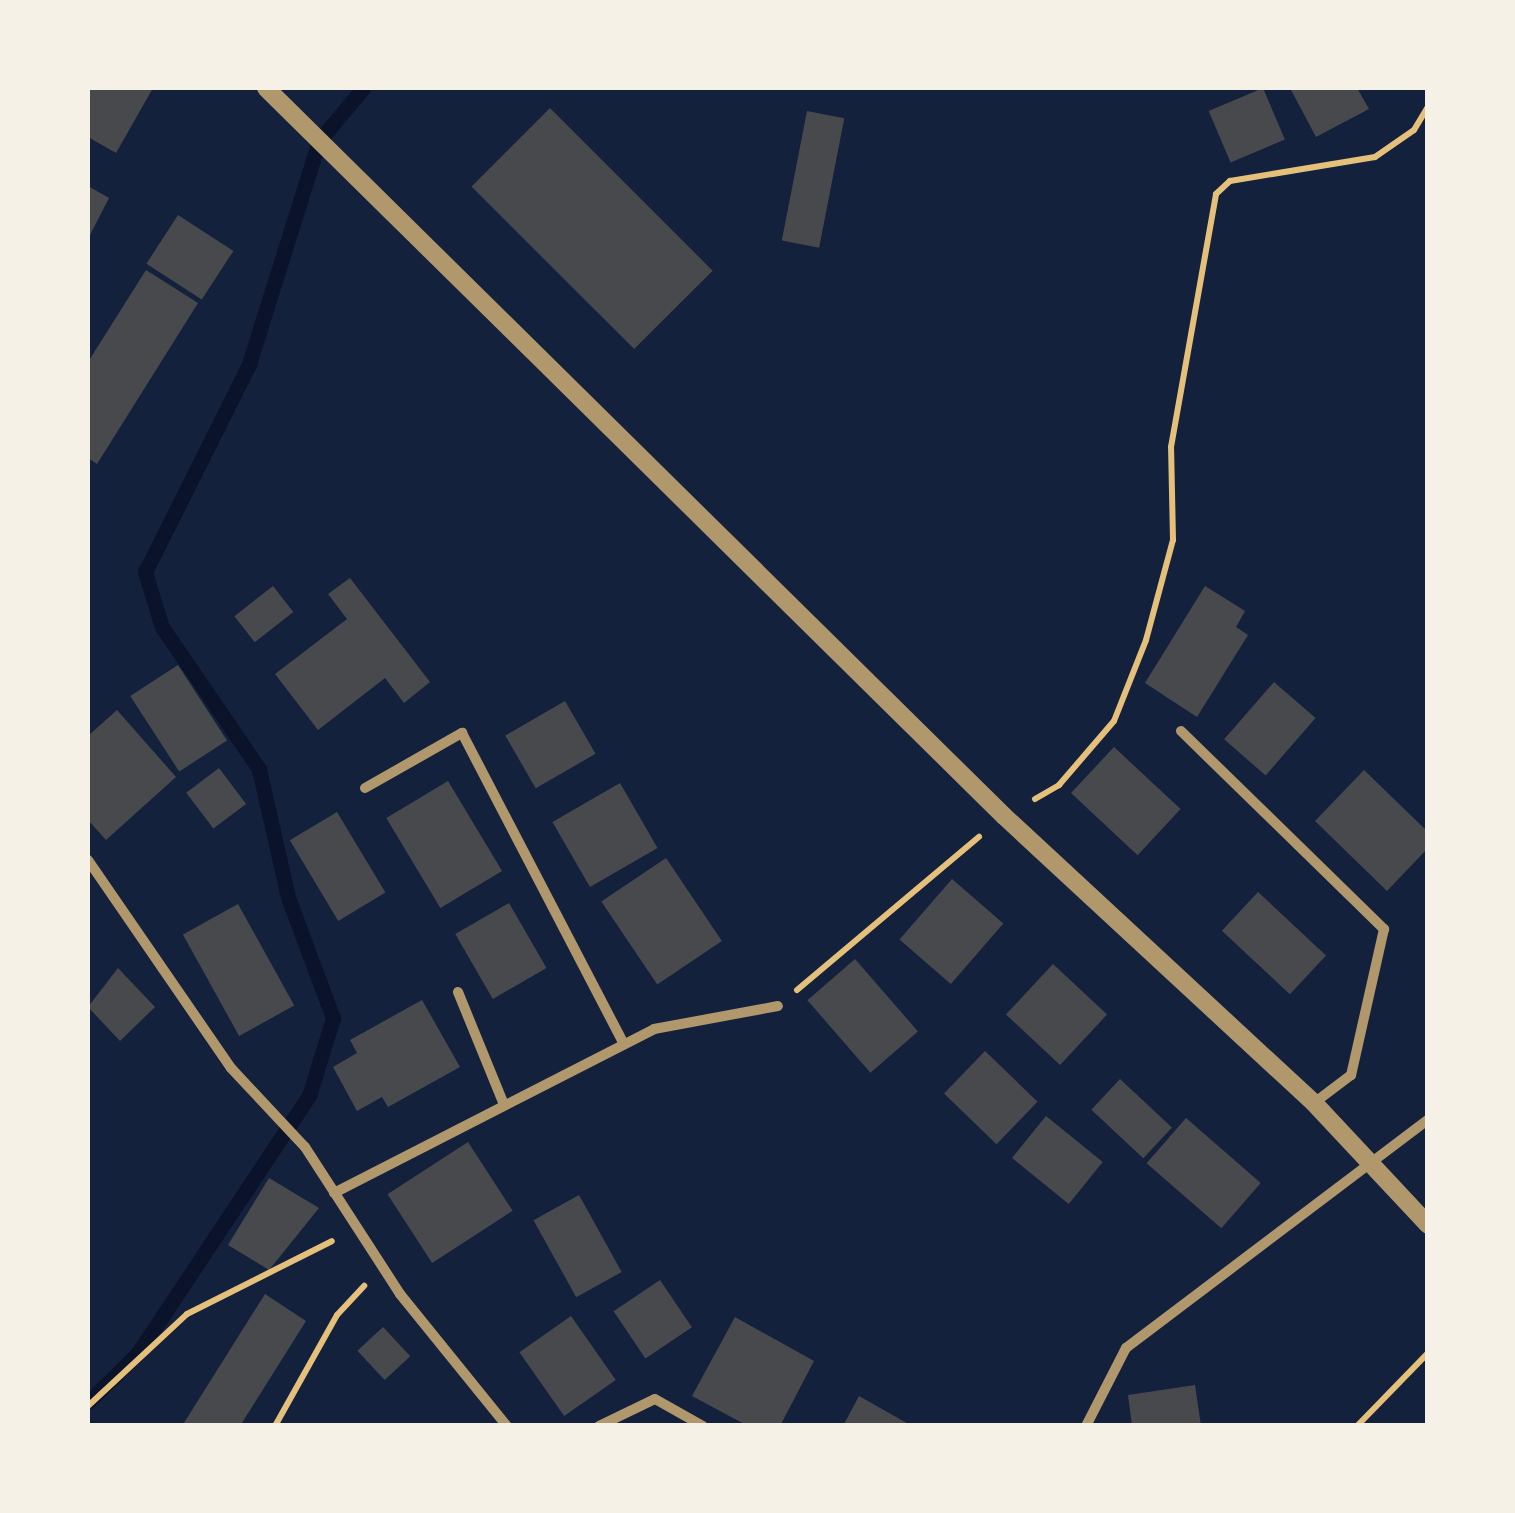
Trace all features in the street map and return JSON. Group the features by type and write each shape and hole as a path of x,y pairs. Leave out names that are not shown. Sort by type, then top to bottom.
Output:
{"street":[{"path":"266,88 1004,816 1314,1102 1428,1224"},
{"path":"1181,731 1384,928 1352,1075 1314,1102"},
{"path":"365,788 462,733 624,1044"},
{"path":"88,860 257,1097 305,1148 382,1267 507,1426"},
{"path":"458,992 504,1105"},
{"path":"334,1193 654,1029 778,1006"},
{"path":"1086,1426 1126,1348 1368,1161 1428,1120"},
{"path":"599,1426 655,1400 703,1426"}],"path":[{"path":"778,1006 1004,816 1059,785 1114,721 1146,640 1173,540 1172,447 1216,194 1230,180 1375,157 1414,130 1428,107"},
{"path":"88,1406 187,1314 264,1283 355,1225"},
{"path":"275,1426 337,1315 382,1267"},
{"path":"1357,1426 1428,1353"}],"building":[{"path":"88,88 153,88 116,153 88,137"},
{"path":"1263,88 1285,140 1231,163 1209,111"},
{"path":"1290,88 1357,88 1369,109 1316,137"},
{"path":"550,108 713,271 634,349 472,186"},
{"path":"807,111 844,118 819,248 782,241"},
{"path":"88,186 109,198 88,239"},
{"path":"178,215 233,251 202,300 146,264"},
{"path":"146,270 198,303 97,464 88,458 88,362"},
{"path":"350,578 430,682 404,703 385,678 318,730 275,674 347,619 328,594"},
{"path":"273,586 293,612 255,642 234,616"},
{"path":"1205,586 1245,611 1236,627 1248,635 1197,717 1145,683"},
{"path":"178,665 227,740 179,772 130,696"},
{"path":"1274,682 1316,718 1266,775 1224,739"},
{"path":"565,701 596,754 536,788 505,736"},
{"path":"117,710 176,777 106,840 88,820 88,736"},
{"path":"1114,747 1181,809 1138,855 1071,793"},
{"path":"219,768 246,804 213,829 186,793"},
{"path":"1364,770 1428,832 1428,848 1387,891 1315,821"},
{"path":"448,781 502,871 440,908 386,818"},
{"path":"620,783 658,848 590,887 552,822"},
{"path":"337,812 385,893 338,921 290,840"},
{"path":"666,858 722,941 657,985 601,902"},
{"path":"952,879 1003,924 951,984 900,939"},
{"path":"1258,892 1326,955 1290,994 1222,931"},
{"path":"509,903 546,968 493,999 455,934"},
{"path":"238,904 294,1005 239,1036 183,935"},
{"path":"855,959 918,1031 870,1073 807,1000"},
{"path":"1053,964 1107,1014 1060,1065 1006,1014"},
{"path":"118,968 155,1007 120,1041 88,1007"},
{"path":"422,1000 460,1067 388,1107 382,1097 357,1111 333,1067 357,1053 350,1040"},
{"path":"985,1051 1038,1102 997,1144 944,1093"},
{"path":"1120,1079 1172,1127 1143,1158 1091,1110"},
{"path":"1046,1116 1103,1162 1069,1204 1012,1158"},
{"path":"1186,1118 1261,1183 1221,1228 1147,1163"},
{"path":"468,1142 513,1211 432,1263 387,1194"},
{"path":"269,1178 319,1208 269,1270 228,1245"},
{"path":"579,1195 622,1272 576,1297 534,1220"},
{"path":"660,1280 692,1327 645,1359 614,1311"},
{"path":"265,1294 306,1321 240,1426 182,1426"},
{"path":"571,1316 616,1380 564,1416 519,1352"},
{"path":"735,1317 814,1361 780,1426 748,1426 692,1396"},
{"path":"383,1327 410,1356 385,1380 357,1351"},
{"path":"1195,1385 1201,1426 1132,1426 1128,1395"},
{"path":"859,1396 912,1426 843,1426"}],"waterway":[{"path":"88,1402 138,1353 309,1096 333,1018 288,897 259,769 162,627 145,572 249,364 319,141 363,88"}]}
